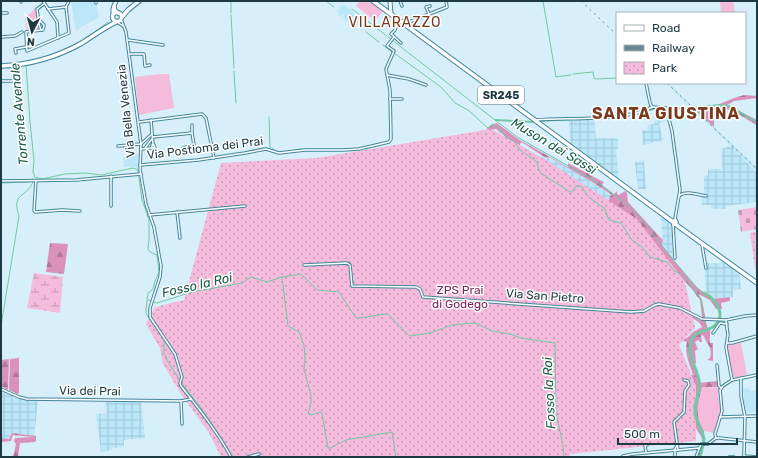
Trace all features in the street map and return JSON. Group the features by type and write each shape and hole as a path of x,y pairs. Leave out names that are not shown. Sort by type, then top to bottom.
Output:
{"main road":[{"path":"1,66 26,64 45,59 72,48 104,28 117,22 120,16 139,1"},
{"name":"SR245","path":"373,1 757,283"},
{"path":"113,16 120,16"},
{"path":"113,16 114,21 117,22"},
{"path":"104,28 113,16"}],"street":[{"path":"43,1 57,22 58,38"},
{"path":"38,20 44,25 43,30 26,32 25,47 27,51 69,33 66,7 69,1"},
{"path":"113,16 116,1"},
{"path":"390,1 391,14"},
{"path":"400,1 402,6"},
{"path":"404,24 447,7 446,1"},
{"path":"41,30 37,9 44,4"},
{"path":"114,6 120,16"},
{"path":"429,14 426,7 430,6"},
{"path":"48,9 66,7"},
{"path":"1,13 7,13"},
{"name":"Via Bella Venezia","path":"120,16 126,28 139,122 141,144 140,174 146,204 154,227 161,269 150,310 150,316 174,352 182,378 180,382 181,386 219,436 231,457"},
{"path":"399,20 395,30 391,34 393,39 401,43"},
{"path":"117,22 126,28"},
{"path":"1,37 15,36 22,32"},
{"path":"393,39 387,46 394,51 386,67 390,99 402,99"},
{"path":"128,40 164,45"},
{"path":"16,53 15,49 25,47"},
{"path":"130,54 144,54 145,66 150,65"},
{"path":"387,75 410,78 426,85"},
{"path":"1,81 15,81"},
{"path":"646,84 651,108"},
{"name":"Via Postioma dei Prai","path":"140,165 214,158 266,149 279,153 305,150 349,150 390,142 390,99"},
{"path":"535,120 618,116 636,113 651,108 665,108 672,131 680,190 674,222 675,258"},
{"path":"139,122 198,114 204,116 206,118 214,158"},
{"path":"141,149 152,148 153,138 151,120"},
{"path":"183,148 194,145 192,126"},
{"path":"145,148 153,138 192,133"},
{"path":"118,146 141,144 152,134"},
{"path":"1,181 76,180 140,174"},
{"path":"111,176 111,206"},
{"path":"36,181 35,212 62,210 80,211"},
{"path":"679,196 682,193 706,196"},
{"path":"149,215 245,206"},
{"path":"177,212 180,238"},
{"path":"703,244 702,248 706,268"},
{"name":"Via San Pietro","path":"304,265 347,263 350,265 352,286 416,287 420,289 423,297 631,312 644,311 660,304 680,308 704,319 726,320 745,316 757,316"},
{"path":"726,320 728,336 726,346 732,380"},
{"path":"713,333 720,323 726,324"},
{"path":"727,343 757,336"},
{"path":"716,438 715,434 722,410 720,393 721,388 719,386 717,365"},
{"path":"721,388 732,380 757,375"},
{"path":"741,378 741,396 745,417 743,440 744,455"},
{"path":"678,450 674,422 685,409 685,391 689,384 688,381 684,380"},
{"name":"Via dei Prai","path":"1,389 18,397 27,399 181,401 191,399"},
{"path":"181,401 182,424"},
{"path":"720,417 757,416"},
{"path":"696,457 702,444 707,445 716,438 757,442"},
{"path":"646,452 647,445"},
{"path":"675,457 677,445"},
{"path":"624,456 626,454 699,448"},
{"path":"248,457 259,454"},
{"path":"741,457 744,455 757,456"},
{"path":"729,457 734,457"}],"shaded area":[{"path":"71,1 96,1 99,17 76,30"},
{"path":"342,4 353,11 354,14 368,25 364,30 356,24 354,26 343,18 343,14 340,17 338,15 339,14 337,12"},
{"path":"667,84 669,84 757,168 757,171"},
{"path":"594,119 596,138 618,138 618,150 616,151 619,179 570,145 569,121"},
{"path":"666,119 667,121 659,123 663,140 643,145 642,131 647,130 648,125 654,124 654,120"},
{"path":"732,146 757,173 757,202 726,206 726,209 711,209 711,205 702,205 701,197 704,197 704,176 708,175 708,170 710,169 722,169 721,149"},
{"path":"139,154 138,169 135,167 124,167 123,157 128,157 128,155"},
{"path":"542,157 549,157 594,183 612,196 610,200 604,199 542,161"},
{"path":"644,161 646,189 638,189 635,162"},
{"path":"661,215 671,222 673,261 662,246"},
{"path":"722,259 739,272 741,289 733,290 733,297 713,299 706,294 704,263 721,263"},
{"path":"748,388 750,391 757,390 757,412 744,413 743,389"},
{"path":"1,390 20,399 38,401 34,436 12,433 9,439 1,438"},
{"path":"105,402 141,402 145,438 124,440 124,445 122,447 101,452 96,414 107,413"}],"green space":[{"path":"360,1 370,1 383,11 375,21 356,6"},
{"path":"720,1 733,1 735,12 721,12"},
{"path":"39,7 36,10 38,30 27,32 25,16 30,14 35,8"},
{"path":"169,74 174,108 139,115 135,77"},
{"path":"744,95 757,96 757,98 734,101 727,105 757,120 757,125 731,110 720,108 714,109 714,127 693,107 717,105"},
{"path":"497,123 518,139 568,167 568,163 585,172 586,171 590,175 604,182 602,185 614,194 617,191 617,194 619,195 625,191 627,193 628,202 663,240 662,246 695,286 713,299 730,298 730,301 721,303 722,309 716,309 710,300 698,294 702,300 707,327 710,329 710,343 713,343 713,361 707,360 710,358 711,351 703,335 701,336 702,342 698,340 695,342 698,349 695,351 696,363 694,365 699,383 717,381 718,387 702,387 698,404 698,414 704,431 703,435 705,443 694,425 689,375 693,375 687,355 687,342 681,340 683,338 687,338 693,332 702,327 689,313 699,320 702,320 700,317 702,317 700,300 679,275 496,129 486,131 489,127","holes":["521,142 542,156 549,157 594,183 612,195 610,196 609,200 604,199 521,147"]},
{"name":"ZPS Prai di Godego","path":"491,129 546,160 637,219 685,282 695,328 679,345 696,386 696,441 570,454 570,457 221,457 209,433 181,394 163,364 160,348 146,324 155,307 184,300 221,163 317,158"},
{"path":"757,207 757,229 741,232 738,210"},
{"path":"757,231 757,240 755,240 757,249 757,281 750,233"},
{"path":"50,243 68,244 64,274 46,272"},
{"path":"34,273 63,277 60,313 27,308"},
{"path":"741,343 747,375 734,378 730,365 727,345"},
{"path":"19,358 18,394 9,390 10,359"},
{"path":"9,359 8,390 1,386 1,360"},
{"path":"702,387 719,388 718,395 721,410 714,433 704,431 699,419 698,409"},
{"path":"12,433 36,436 36,441 20,443 18,457 13,457 16,444 14,441 15,438 33,437 13,435 11,441 1,442 1,438 9,439"}],"waterway":[{"path":"132,4 136,1"},
{"path":"231,1 231,13"},
{"path":"326,1 334,7"},
{"path":"543,1 556,77 571,75"},
{"path":"131,10 139,4"},
{"name":"Muson dei Sassi","path":"352,9 517,137 597,182 621,200 639,216 675,262 699,290 704,293"},
{"path":"231,15 234,68"},
{"path":"92,34 108,22"},
{"path":"366,32 379,42"},
{"path":"78,43 91,35"},
{"path":"79,47 86,42"},
{"path":"58,57 78,48"},
{"path":"387,48 392,52"},
{"path":"394,53 441,87 455,103 468,110 488,128 493,124 506,137 515,142 520,150 537,162 539,171 542,174 570,192 572,192 576,186 581,186 588,196"},
{"path":"29,65 56,57"},
{"name":"Torrente Avenale","path":"26,64 34,160 33,172 35,177 42,179 65,174 86,173 101,175 133,168 138,170 142,200 149,219 148,249 150,252 157,255 159,272 153,289 148,293 146,314 161,334"},
{"path":"234,71 236,103"},
{"path":"573,74 593,72 594,78 596,79 616,78"},
{"path":"645,84 650,106 653,109"},
{"path":"697,107 721,105 729,106 757,122"},
{"path":"669,109 686,108"},
{"path":"642,112 653,109 665,109"},
{"path":"269,117 270,148"},
{"path":"539,121 575,119"},
{"path":"496,120 533,122"},
{"path":"245,152 264,148"},
{"path":"272,148 278,152 301,149"},
{"path":"1,183 28,182"},
{"path":"1,326 19,216 17,203 20,196 27,191 33,182"},
{"path":"590,198 605,209 609,220 621,223 632,240 642,247 650,257 667,262 674,271 681,274 685,278 701,299 708,330"},
{"name":"Fosso la Roi","path":"148,300 157,303 192,292 242,283 251,277 267,282 282,277 301,274 317,290 339,292 356,318 388,314 410,336 430,333 452,325 473,323 492,331 510,334 521,338 555,343 556,411 563,444 564,457"},
{"path":"282,277 288,326 299,332 304,345 304,369 311,396 308,414 311,415 320,412 322,413 328,448 346,440 392,432 396,457"},
{"path":"700,457 704,439 695,413 699,380 691,356 690,348 691,342 695,335 713,327 720,318 719,308 716,303 704,293"},
{"path":"693,315 702,320"},
{"name":"Torrente Avenale","path":"164,340 164,353 168,362 183,385 202,409 233,457"}],"railway":[{"path":"581,1 616,34"},
{"path":"668,84 757,169"}],"district":[{"name":"VILLARAZZO","path":"395,22"},
{"name":"SANTA GIUSTINA","path":"666,113"}]}
